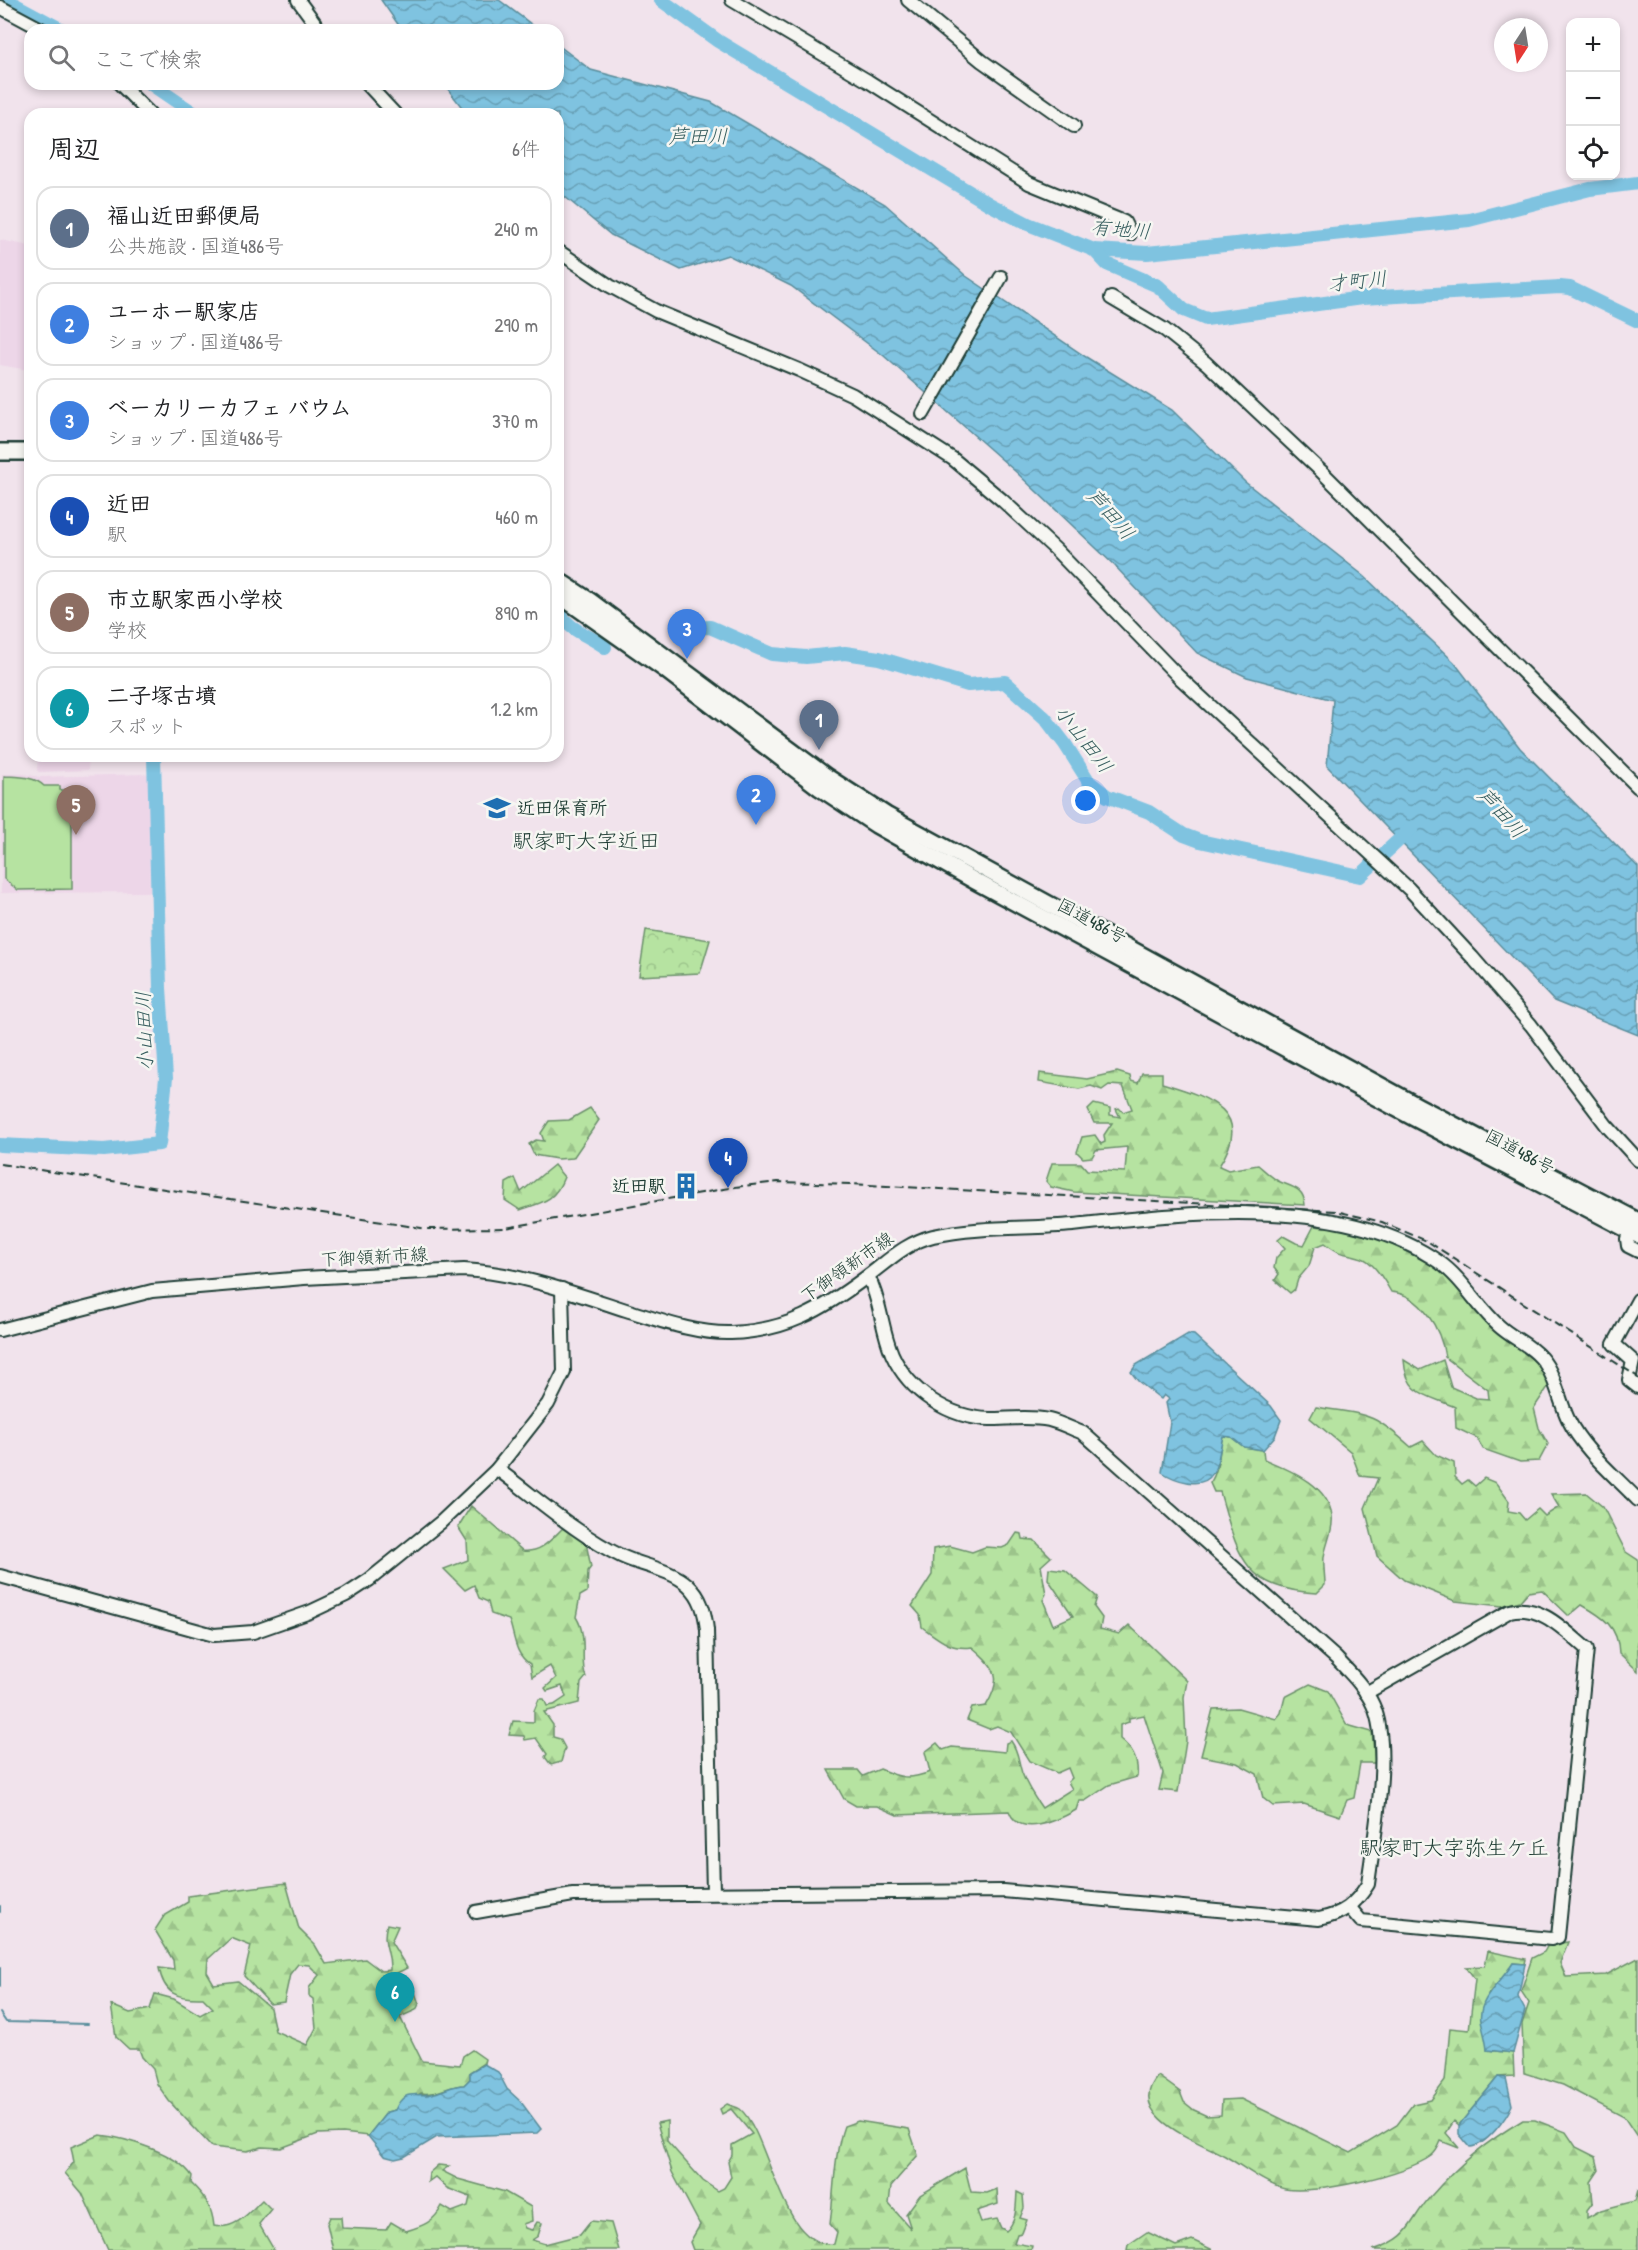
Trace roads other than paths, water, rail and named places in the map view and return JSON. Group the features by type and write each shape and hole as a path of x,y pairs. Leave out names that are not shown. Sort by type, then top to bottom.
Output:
{"highway":[{"path":"0,452 24,452"},
{"path":"0,461 24,461"},
{"name":"国道486号","path":"564,584 599,607 827,777 886,815 1635,1227"},
{"name":"国道486号","path":"564,598 663,668 820,788 876,825 975,881 1635,1227"}],"street":[{"path":"298,0 316,24"},
{"path":"732,0 868,81 1029,183 1124,222 1130,234"},
{"path":"908,0 982,61 1074,126"},
{"path":"0,7 32,24"},
{"path":"126,90 144,108"},
{"path":"372,90 389,108"},
{"path":"564,255 610,286 656,311 799,370 852,395 953,459 1002,500 1055,549 1179,677 1409,889 1531,1025 1608,1126 1638,1160"},
{"path":"923,414 1001,277"},
{"path":"1111,298 1165,330 1206,363 1321,471 1638,787"},
{"name":"下御領新市線","path":"0,1330 152,1291 304,1278 464,1270 486,1272 562,1289 661,1320 702,1330 730,1333 767,1329 807,1317 868,1276 893,1255 932,1237 977,1230 1217,1212 1326,1219 1359,1225 1406,1244 1439,1263 1464,1285 1498,1325 1528,1345 1545,1362 1569,1422 1638,1500"},
{"path":"1635,1227 1629,1246 1638,1251"},
{"path":"476,1912 573,1895 1003,1891 1319,1919 1350,1908 1368,1884 1382,1751 1374,1707 1366,1693 1336,1658 1083,1433 1048,1420 967,1416 949,1411 924,1394 906,1377 892,1355 882,1326 877,1294 868,1276"},
{"path":"0,1576 179,1628 214,1635 253,1632 310,1612 346,1595 369,1580 441,1522 497,1469 548,1404 564,1372 562,1289"},
{"path":"1638,1300 1614,1344 1633,1361 1629,1380 1638,1387"},
{"path":"497,1469 606,1548 675,1576 687,1584 701,1602 707,1630 713,1892"},
{"path":"1350,1908 1361,1921 1551,1940 1558,1937 1587,1649 1549,1618 1533,1610 1521,1608 1510,1611 1366,1693"}],"water":[{"path":"381,0 499,0 531,24 398,24"},
{"name":"芦田川","path":"564,50 591,70 711,102 885,204 966,276 1086,357 1172,410 1245,482 1364,576 1454,662 1520,748 1638,867 1638,1035 1554,1001 1327,766 1333,700 1247,677 1197,653 1115,566 1016,472 884,356 791,286 728,255 681,270 611,235 564,196 564,108 462,108 449,90 564,90"},
{"path":"1188,1334 1194,1335 1271,1406 1281,1420 1275,1436 1263,1450 1244,1447 1231,1437 1223,1436 1213,1473 1202,1482 1196,1483 1181,1481 1162,1472 1170,1422 1166,1403 1169,1399 1164,1395 1161,1399 1138,1381 1131,1372 1136,1365"},
{"path":"1513,1963 1525,1964 1518,1997 1525,2010 1513,2053 1487,2050 1481,2021 1483,2005"},
{"path":"484,2064 498,2072 507,2089 521,2102 541,2129 537,2133 437,2137 404,2157 395,2159 384,2156 368,2136 387,2112 395,2110 406,2096 431,2094 464,2085 470,2079 470,2072"},
{"path":"1498,2077 1506,2078 1512,2105 1489,2137 1470,2147 1459,2134 1459,2125"}],"waterway":[{"path":"6,0 51,24"},
{"name":"有地川","path":"661,0 718,41 991,205 1028,224 1094,250 1147,253 1469,220 1590,189 1638,183"},
{"path":"160,90 186,108"},
{"name":"才町川","path":"1094,250 1107,264 1158,286 1184,310 1206,319 1362,298 1560,287 1570,288 1638,321"},
{"name":"小山田川","path":"564,619 573,628 605,647"},
{"name":"小山田川","path":"690,628 710,627 772,654 806,657 845,653 879,658 968,685 1005,682 1045,718 1089,782 1107,796 1149,812 1184,835 1200,841 1360,876 1413,827"},
{"name":"小山田川","path":"0,1145 104,1150 159,1144 166,1078 160,988 154,762"},
{"path":"0,1906 0,1912"},
{"path":"0,1968 0,1987"},
{"path":"0,2013 6,2022 88,2024"}],"railway":[{"path":"0,1164 428,1229 505,1228 735,1187 778,1182 852,1184 1336,1211 1382,1222 1427,1241 1638,1377"}],"place":[{"name":"ベーカリーカフェ バウム","path":"687,659"},
{"name":"福山近田郵便局","path":"819,750"},
{"name":"近田保育所","path":"497,808"},
{"name":"ユーホー駅家店","path":"756,825"},
{"name":"市立駅家西小学校","path":"76,835"},
{"name":"近田駅","path":"686,1186"},
{"name":"近田","path":"728,1188"},
{"name":"二子塚古墳","path":"395,2022"}],"district":[{"name":"駅家町大字近田","path":"586,841"},
{"name":"駅家町大字弥生ケ丘","path":"1454,1848"}]}
